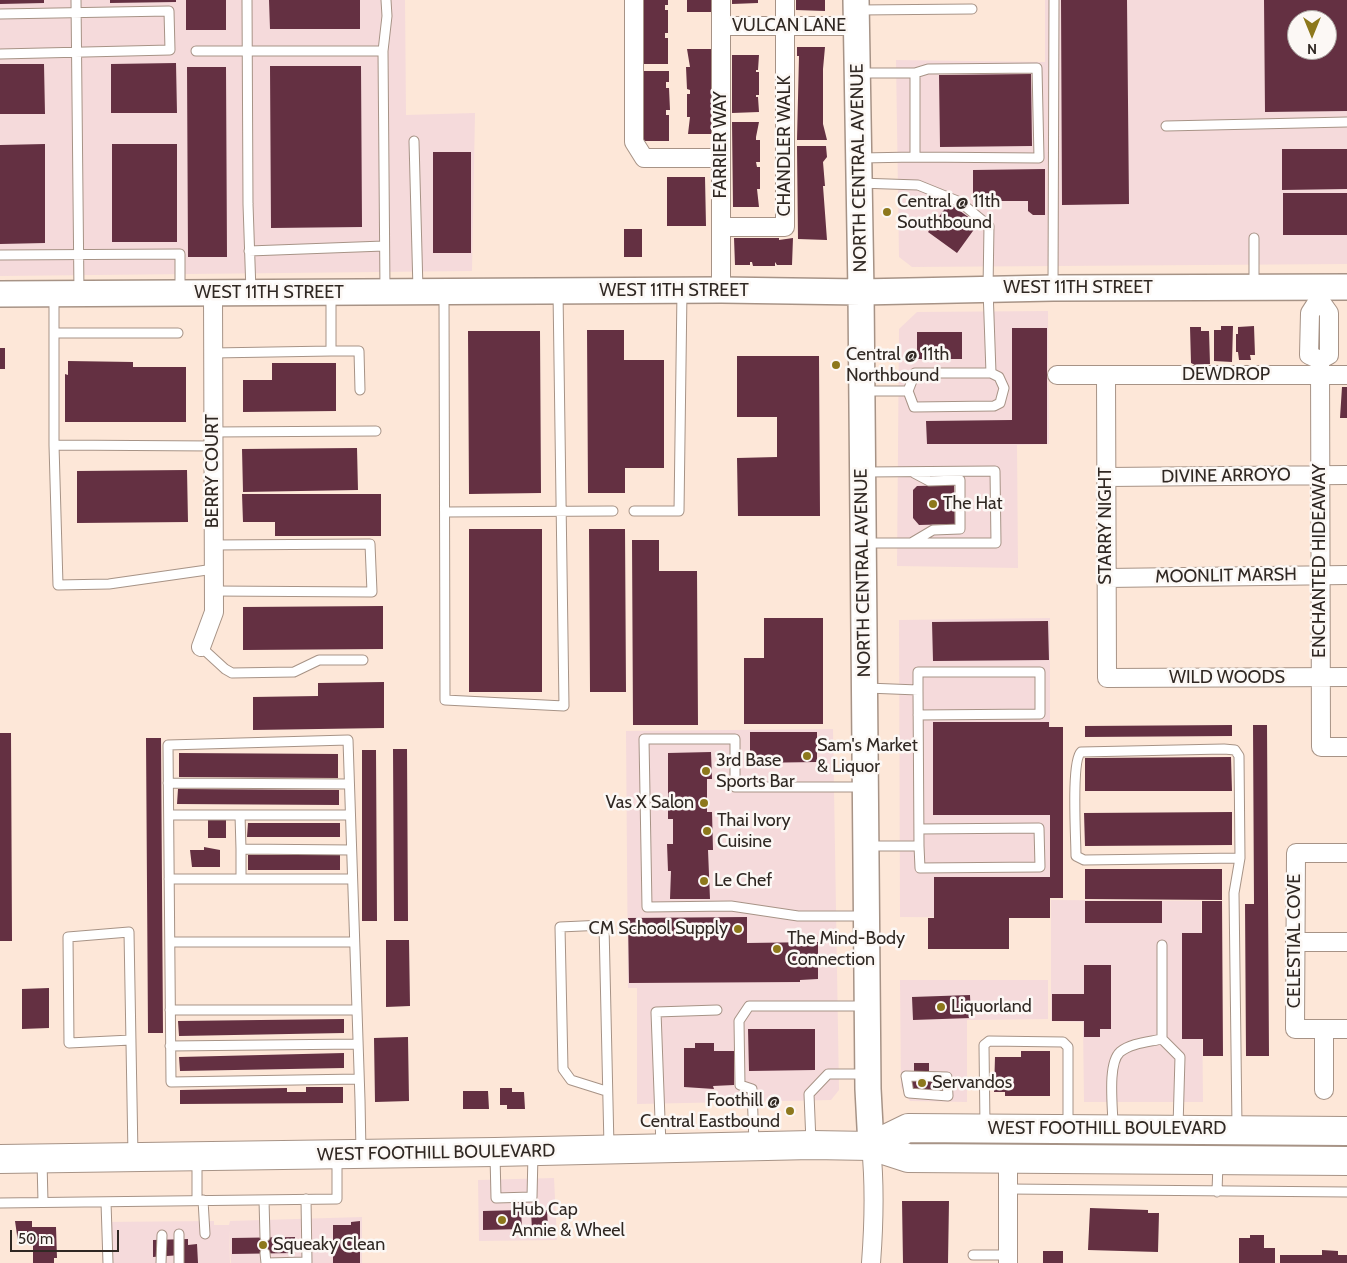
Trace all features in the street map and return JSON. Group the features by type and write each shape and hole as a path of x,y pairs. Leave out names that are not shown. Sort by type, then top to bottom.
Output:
{"main road":[{"name":"WEST FOOTHILL BOULEVARD","path":"871,1146 908,1128 1340,1131"},
{"path":"1073,1159 1082,1147 1088,1145 1163,1144 1177,1136 1178,1130"},
{"path":"1218,1160 1219,1154 1232,1145 1310,1146 1340,1131"},
{"name":"WEST FOOTHILL BOULEVARD","path":"0,1159 533,1152 812,1144 871,1146 908,1158 1347,1161"}],"street":[{"path":"634,0 634,142 644,158 721,158"},
{"name":"FARRIER WAY","path":"721,0 721,290"},
{"name":"CHANDLER WALK","path":"721,227 785,227 785,0"},
{"name":"VULCAN LANE","path":"721,26 785,25 856,12"},
{"name":"NORTH CENTRAL AVENUE","path":"856,12 861,292 867,1006 871,1146"},
{"name":"WEST 11TH STREET","path":"0,294 721,290 861,292 1053,288 1254,287 1319,293 1347,287"},
{"name":"BERRY COURT","path":"201,647 214,612 213,293"},
{"path":"1319,293 1329,313 1329,354 1320,368 1309,355 1310,313 1319,293"},
{"path":"1310,334 1329,334"},
{"name":"DEWDROP","path":"1057,375 1320,368 1347,375"},
{"name":"ENCHANTED HIDEAWAY","path":"1320,368 1321,747 1347,747"},
{"name":"STARRY NIGHT","path":"1106,375 1107,678"},
{"name":"DIVINE ARROYO","path":"1106,477 1347,474"},
{"name":"MOONLIT MARSH","path":"1106,578 1347,575"},
{"name":"WILD WOODS","path":"1107,678 1347,678"},
{"name":"CELESTIAL COVE","path":"1324,1029 1295,1029 1296,853 1347,853"},
{"path":"1295,942 1347,942"},
{"path":"1324,1090 1324,1029 1347,1030"},
{"path":"871,1146 874,1215 871,1263"},
{"path":"1008,1158 1008,1259"}],"lane":[{"path":"76,0 79,293"},
{"path":"247,0 246,52 251,293"},
{"path":"385,293 383,51 387,16 386,0"},
{"path":"1053,288 1054,0"},
{"path":"856,12 972,8"},
{"path":"0,14 169,11 170,50 0,54"},
{"path":"196,51 383,51"},
{"path":"857,74 915,73 928,69 1037,68 1039,158 859,158"},
{"path":"915,73 915,157"},
{"path":"1166,126 1347,122"},
{"path":"414,141 418,293"},
{"path":"859,183 918,186 960,202 989,226 988,289 991,374"},
{"path":"1254,238 1254,287"},
{"path":"249,251 384,246"},
{"path":"0,255 180,254 180,293"},
{"path":"634,511 679,510 682,291"},
{"path":"331,292 331,351"},
{"path":"444,292 445,700 564,706 558,292"},
{"path":"54,293 54,445 58,585 109,584 214,569"},
{"path":"54,333 178,333"},
{"path":"213,353 359,351 360,390"},
{"path":"915,373 991,374 999,377 1004,388 1000,403 994,406 914,407 908,391 915,373"},
{"path":"861,391 908,391"},
{"path":"54,445 376,431"},
{"path":"862,472 995,471 996,542 863,543"},
{"path":"910,472 929,481 960,480 960,529 933,530 911,543"},
{"path":"445,512 613,511"},
{"path":"214,545 370,544 372,592 214,591"},
{"path":"201,647 232,673 294,672 319,660 363,660"},
{"path":"918,715 1040,714 1040,672 918,672 918,715 919,846 920,868 1040,867 1039,828 919,829"},
{"path":"864,688 918,690"},
{"path":"865,786 735,787 735,739 644,739 647,907 731,906 798,916 866,916"},
{"path":"0,1203 337,1199 349,1155 359,1079 348,740 168,745 171,1082 359,1079"},
{"path":"1238,1130 1234,893 1240,858 1239,756 1235,750 1224,749 1081,752 1078,755 1075,769 1076,856 1084,860 1240,858"},
{"path":"168,783 349,784"},
{"path":"169,815 350,815"},
{"path":"240,815 241,879"},
{"path":"866,846 919,846"},
{"path":"241,849 351,850"},
{"path":"169,879 352,879"},
{"path":"606,1091 571,1080 563,1069 560,927 604,925 606,1091 609,1150"},
{"path":"131,1040 69,1043 68,937 129,932 131,1040 133,1158"},
{"path":"170,942 354,942"},
{"path":"1162,945 1162,1039 1180,1056 1178,1130"},
{"path":"754,1146 752,1088 740,1085 739,1021 749,1006 867,1006"},
{"path":"170,1010 357,1010"},
{"path":"661,1148 656,1012 717,1010"},
{"path":"1113,1129 1113,1063 1120,1052 1135,1044 1162,1039"},
{"path":"985,1128 984,1046 989,1041 1063,1042 1068,1047 1068,1129"},
{"path":"170,1046 358,1044"},
{"path":"812,1144 809,1094 828,1074 868,1074"},
{"path":"906,1076 947,1077 948,1096 909,1093 906,1076"},
{"path":"495,1152 496,1198 532,1198 533,1152"},
{"path":"197,1157 205,1234"},
{"path":"42,1158 43,1202"},
{"path":"1217,1192 1218,1160"},
{"path":"1008,1189 1347,1192"},
{"path":"265,1253 266,1263 307,1262 306,1199"},
{"path":"264,1200 265,1237"},
{"path":"106,1202 108,1263"},
{"path":"179,1234 179,1263"},
{"path":"107,1235 113,1263"},
{"path":"161,1263 162,1235"},
{"path":"973,1255 1008,1259"}],"shaded area":[{"path":"0,0 405,0 406,115 475,113 472,271 0,276"},
{"path":"1045,0 1347,0 1347,264 912,267 899,257 896,60 1045,62"},
{"path":"1048,311 1049,444 1017,445 1018,568 897,566 899,329 917,312"},
{"path":"1050,618 1050,918 900,917 899,620"},
{"path":"833,729 839,1090 831,1100 637,1104 637,988 628,988 626,731"},
{"path":"1051,900 1201,901 1203,1102 1084,1102 1083,1022 1051,1021"},
{"path":"900,980 1048,980 1048,1019 967,1020 967,1102 910,1101 901,1087"},
{"path":"554,1178 557,1240 479,1241 478,1180"},
{"path":"362,1217 362,1263 231,1263 229,1229 230,1263 103,1263 102,1260 102,1222 214,1221 214,1225 229,1225 230,1221"}],"building":[{"path":"0,0 44,0 44,3 0,4"},
{"path":"110,0 176,0 176,2 110,3"},
{"path":"186,0 226,0 226,30 186,30"},
{"path":"269,0 360,0 360,29 270,29"},
{"path":"641,0 668,0 665,10 668,10 668,33 665,33 665,38 668,38 668,64 641,64"},
{"path":"687,0 713,0 713,12 687,12"},
{"path":"732,0 758,0 758,3 732,4"},
{"path":"796,0 825,0 825,11 796,10"},
{"path":"1061,0 1127,0 1129,204 1062,205"},
{"path":"1264,0 1347,0 1347,111 1265,112"},
{"path":"797,47 825,47 823,124 827,140 797,140 799,56 797,56"},
{"path":"687,49 713,49 714,134 688,134 690,117 687,117 687,94 690,94 690,90 687,89 686,67 690,67"},
{"path":"732,55 759,55 758,70 756,72 759,72 759,95 756,95 756,97 758,97 759,112 732,113"},
{"path":"176,63 177,113 111,113 111,64"},
{"path":"0,64 44,64 45,114 0,114"},
{"path":"270,66 361,66 362,227 271,228"},
{"path":"187,67 226,67 227,257 188,257"},
{"path":"643,71 669,71 669,82 666,82 666,88 669,88 670,110 666,110 666,115 669,115 669,141 643,141"},
{"path":"1031,74 1032,146 940,147 939,75"},
{"path":"732,122 759,122 756,140 760,140 760,162 756,162 757,167 760,167 760,189 757,189 759,207 733,207"},
{"path":"45,144 45,243 0,244 0,145"},
{"path":"112,144 177,144 177,242 112,242"},
{"path":"797,146 826,146 827,157 823,162 825,186 823,186 827,240 798,239"},
{"path":"1282,149 1347,149 1347,189 1282,190"},
{"path":"433,152 471,152 471,253 433,253"},
{"path":"1045,169 1045,215 1033,215 1028,211 1028,201 979,201 973,196 973,170"},
{"path":"667,177 705,177 706,226 667,226"},
{"path":"1283,193 1347,193 1347,235 1283,235"},
{"path":"949,203 978,224 957,253 928,232"},
{"path":"624,229 642,229 642,257 624,257"},
{"path":"734,238 779,238 779,240 793,238 792,265 777,265 775,262 775,266 753,266 752,262 750,262 750,265 735,265"},
{"path":"1221,326 1233,326 1232,362 1214,361 1214,330 1221,330"},
{"path":"1254,326 1255,355 1250,355 1251,360 1239,360 1238,352 1236,352 1238,327"},
{"path":"1190,327 1201,327 1201,331 1209,331 1210,364 1195,365 1191,363"},
{"path":"1012,328 1047,328 1047,444 927,444 926,421 1012,420"},
{"path":"587,330 624,330 624,360 664,360 664,468 625,468 625,493 588,493"},
{"path":"468,331 540,331 541,493 469,494"},
{"path":"917,332 962,332 962,359 917,359"},
{"path":"0,348 5,348 5,369 0,369"},
{"path":"737,356 819,356 820,516 738,516 737,458 777,457 777,417 737,417"},
{"path":"68,361 133,362 133,367 186,367 186,422 65,422 65,374 68,375"},
{"path":"272,363 336,363 336,411 243,412 243,380 272,380"},
{"path":"1342,387 1347,387 1347,418 1340,418"},
{"path":"357,448 358,490 243,492 242,449"},
{"path":"187,470 188,522 77,523 77,471"},
{"name":"The Hat","path":"954,485 955,524 919,525 913,518 913,490 917,486"},
{"path":"242,494 381,494 381,536 275,536 275,522 243,522"},
{"path":"469,529 542,529 542,692 469,692"},
{"path":"589,529 625,529 626,692 590,692"},
{"path":"632,540 659,540 659,571 697,571 698,725 633,725"},
{"path":"383,606 383,649 243,650 243,607"},
{"path":"764,618 823,618 823,724 744,724 744,658 764,658"},
{"path":"1048,621 1049,660 933,661 932,622"},
{"path":"384,682 384,728 253,730 253,697 318,696 318,683"},
{"path":"933,722 1049,722 1049,727 1063,727 1063,898 1050,898 1050,918 1009,918 1009,949 928,949 928,918 934,918 934,877 1050,877 1050,815 933,815"},
{"path":"1232,725 1232,736 1085,737 1085,726"},
{"path":"1253,725 1267,725 1269,1056 1246,1056 1245,904 1254,904"},
{"path":"750,732 817,732 817,762 750,763"},
{"path":"0,733 11,733 12,941 0,941"},
{"path":"146,738 161,738 163,1033 148,1033"},
{"path":"393,749 407,749 408,921 394,921"},
{"path":"362,750 376,750 377,921 362,921"},
{"path":"711,752 712,779 707,779 707,812 712,812 713,850 708,850 710,899 670,899 671,871 668,871 667,844 673,844 673,819 668,819 668,753"},
{"path":"179,753 338,754 338,778 179,777"},
{"path":"1231,757 1232,791 1085,791 1085,758"},
{"path":"178,789 339,790 339,805 177,804"},
{"path":"1232,812 1232,845 1085,846 1084,813"},
{"path":"208,819 226,819 226,838 208,838"},
{"path":"248,823 340,823 340,837 247,837"},
{"path":"204,847 220,850 220,867 192,867 190,850 204,850"},
{"path":"248,855 340,855 340,870 248,870"},
{"path":"1085,869 1222,869 1222,900 1085,899"},
{"path":"1085,901 1162,901 1162,923 1085,923"},
{"path":"1202,901 1222,901 1223,1056 1203,1056 1203,1039 1182,1039 1182,933 1202,933"},
{"path":"747,917 747,943 818,942 818,979 800,980 800,982 629,983 628,918"},
{"path":"386,940 409,940 410,1006 386,1007"},
{"path":"1084,965 1111,965 1111,1029 1100,1029 1100,1037 1084,1037 1084,1021 1052,1021 1052,994 1084,994"},
{"path":"49,988 49,1028 22,1029 22,989"},
{"name":"Liquorland","path":"970,995 971,1018 913,1020 912,997"},
{"path":"344,1019 344,1033 179,1036 178,1021"},
{"path":"748,1029 815,1029 815,1070 749,1071"},
{"path":"408,1037 409,1101 375,1102 374,1038"},
{"path":"695,1043 714,1043 714,1051 734,1051 734,1085 713,1086 714,1089 684,1087 684,1048 695,1048"},
{"path":"1021,1051 1050,1051 1050,1096 1005,1096 1005,1092 994,1092 995,1057 1021,1057"},
{"path":"344,1053 344,1068 180,1071 179,1057"},
{"name":"Servandos","path":"914,1063 929,1063 929,1072 933,1072 933,1095 911,1095 911,1072 914,1072"},
{"path":"306,1087 343,1087 343,1103 180,1104 180,1090 287,1088 287,1092 306,1092"},
{"path":"500,1088 512,1088 512,1092 524,1092 525,1109 507,1109 507,1105 500,1105"},
{"path":"463,1091 488,1091 489,1109 463,1109"},
{"path":"902,1201 949,1201 948,1263 903,1263"},
{"path":"1090,1208 1148,1210 1148,1213 1159,1213 1158,1252 1088,1250"},
{"name":"Hub Cap Annie & Wheel","path":"521,1210 522,1229 483,1230 483,1211"},
{"path":"531,1210 547,1210 548,1230 532,1231"},
{"path":"15,1221 32,1221 32,1227 56,1227 57,1258 54,1258 54,1263 33,1263 33,1242 18,1242"},
{"path":"360,1221 360,1263 333,1263 333,1225 351,1225 351,1222"},
{"path":"1250,1235 1264,1235 1264,1248 1275,1248 1275,1263 1239,1263 1239,1238 1250,1238"},
{"name":"Squeaky Clean","path":"295,1237 295,1253 232,1254 232,1238"},
{"path":"188,1239 188,1245 197,1244 198,1263 182,1263 181,1255 153,1257 153,1240"},
{"path":"1322,1250 1338,1251 1338,1255 1347,1255 1347,1263 1280,1263 1280,1255 1322,1255"},
{"path":"1043,1251 1063,1251 1063,1263 1043,1263"}],"place":[{"name":"Central @ 11th Southbound","path":"887,212"},
{"name":"Central @ 11th Northbound","path":"836,365"},
{"name":"The Hat","path":"933,504"},
{"name":"Sam's Market & Liquor","path":"807,756"},
{"name":"3rd Base Sports Bar","path":"706,771"},
{"name":"Vas X Salon","path":"704,803"},
{"name":"Thai Ivory Cuisine","path":"707,831"},
{"name":"Le Chef","path":"704,881"},
{"name":"CM School Supply","path":"738,929"},
{"name":"The Mind-Body Connection","path":"777,949"},
{"name":"Liquorland","path":"941,1007"},
{"name":"Servandos","path":"922,1083"},
{"name":"Foothill @ Central Eastbound","path":"790,1111"},
{"name":"Hub Cap Annie & Wheel","path":"502,1220"},
{"name":"Squeaky Clean","path":"263,1245"}]}
